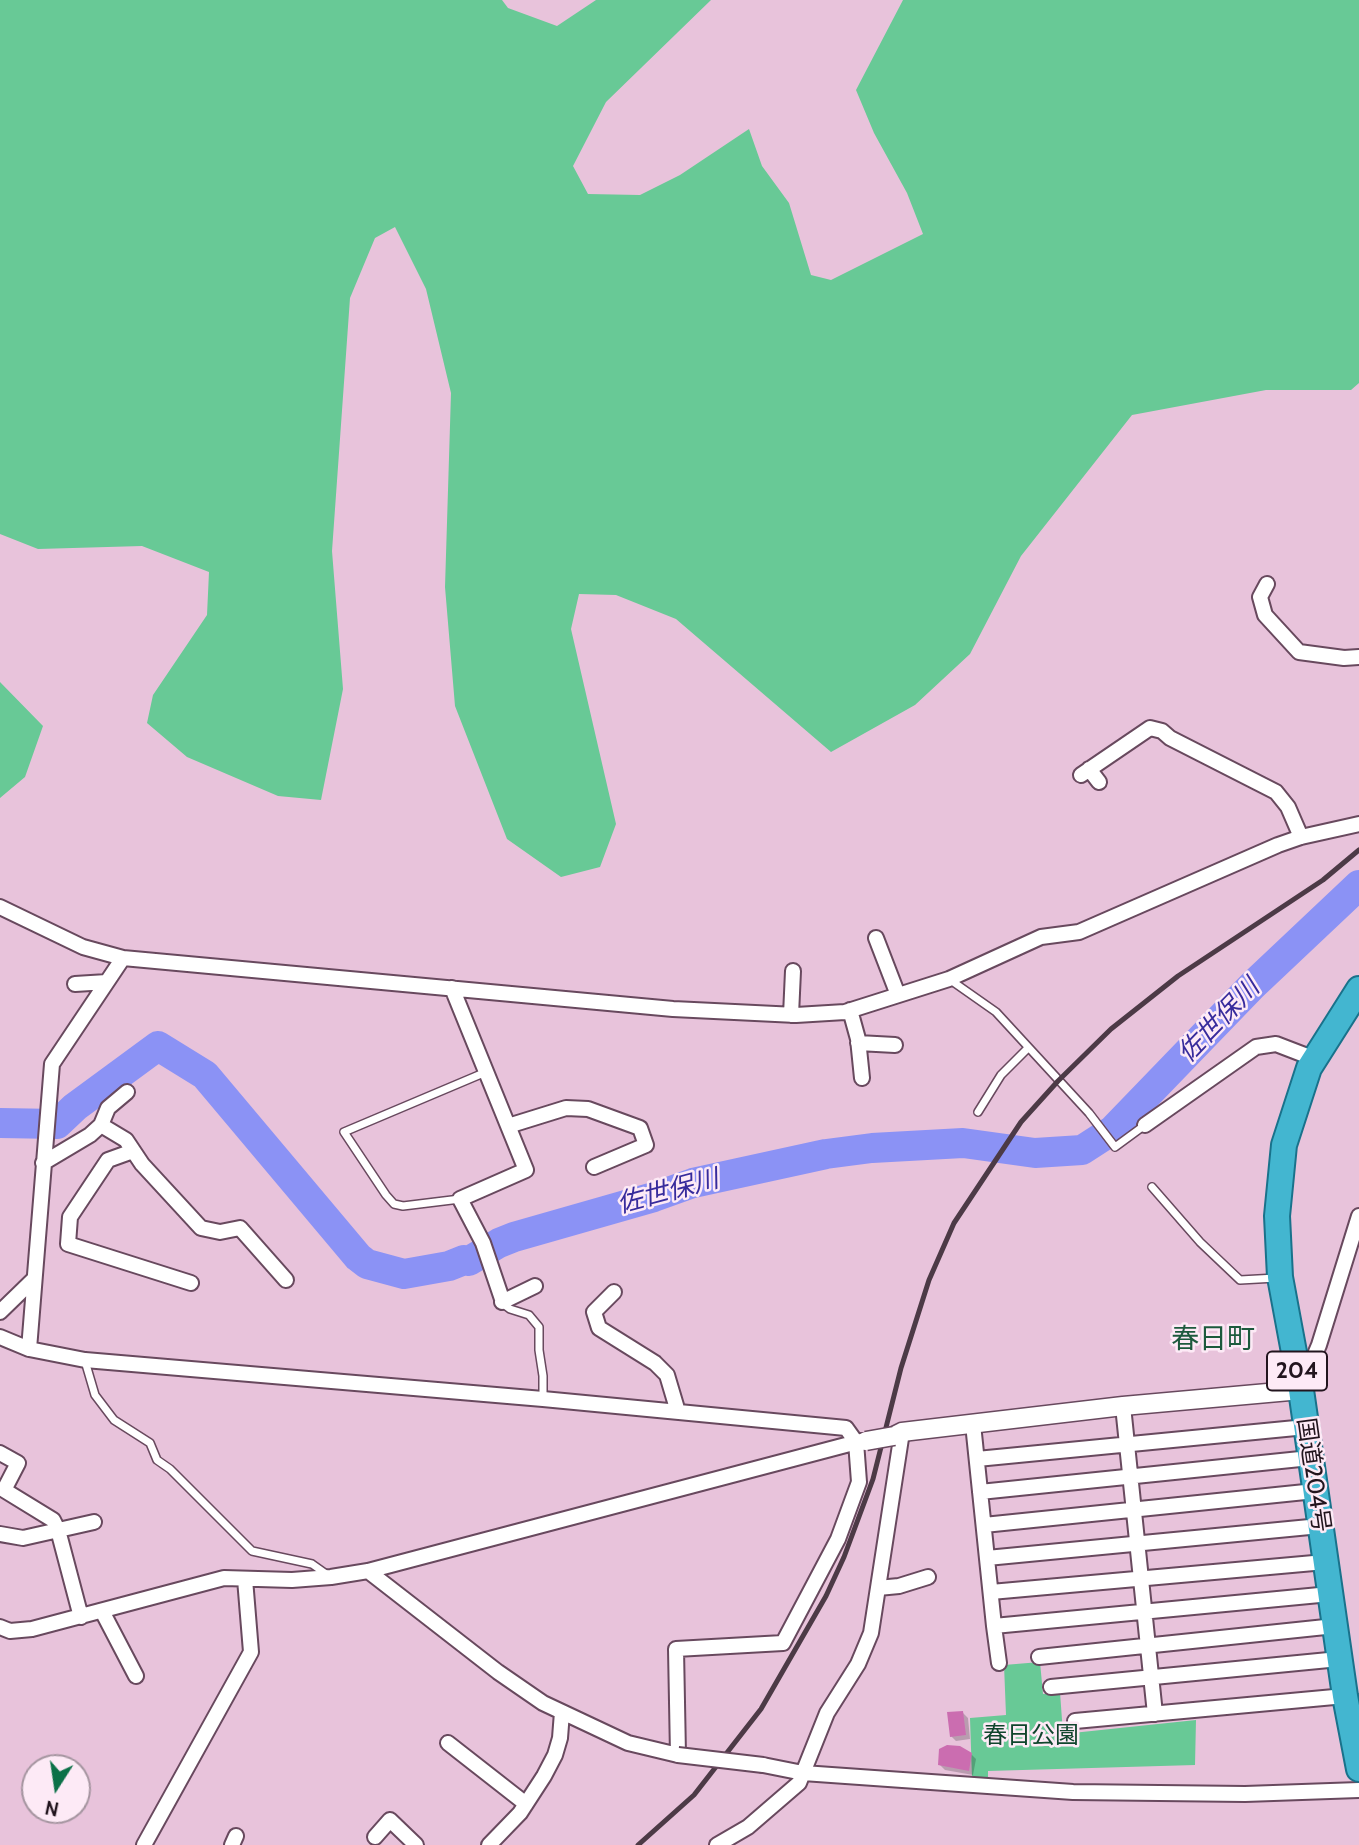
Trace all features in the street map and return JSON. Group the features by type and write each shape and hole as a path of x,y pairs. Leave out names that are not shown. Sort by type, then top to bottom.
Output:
{"highway":[{"name":"国道204号","path":"1359,989 1310,1068 1284,1145 1277,1216 1280,1277 1306,1427 1345,1696 1359,1769"}],"street":[{"path":"1268,584 1260,597 1265,615 1299,652 1344,658 1359,657"},
{"path":"1098,782 1085,772 1150,728 1162,731 1170,738 1276,792 1288,807 1301,837"},
{"path":"0,906 83,947 123,958 673,1009 791,1015 850,1010 949,979 1041,937 1080,932 1301,837 1359,824"},
{"path":"874,945 898,995"},
{"path":"29,1349 52,1064 123,958"},
{"path":"791,1015 793,971"},
{"path":"75,984 107,982"},
{"path":"452,988 526,1170 460,1199 483,1243 502,1300 535,1286"},
{"path":"850,1010 858,1042 862,1078"},
{"path":"858,1042 895,1045"},
{"path":"1145,1125 1256,1047 1276,1044 1315,1059"},
{"path":"43,1163 90,1136 102,1125 108,1108 127,1093"},
{"path":"508,1126 566,1108 588,1109 640,1128 646,1145 594,1167"},
{"path":"102,1125 126,1140 142,1164 201,1228 220,1232 240,1228 286,1280"},
{"path":"133,1150 108,1160 70,1217 68,1244 191,1283"},
{"path":"0,1627 10,1631 32,1629 224,1578 292,1580 368,1571 861,1441 898,1434 1123,1406 1300,1390 1319,1345 1359,1216"},
{"path":"0,1312 34,1279"},
{"path":"614,1292 594,1312 599,1328 655,1363 667,1375 678,1412"},
{"path":"0,1337 29,1349 85,1360 846,1428 861,1441"},
{"path":"1123,1406 1155,1714"},
{"path":"973,1424 999,1663"},
{"path":"977,1459 1306,1427"},
{"path":"717,1845 748,1827 799,1783 827,1713 858,1664 871,1633 898,1434"},
{"path":"678,1755 676,1649 783,1643 838,1539 859,1482 861,1441"},
{"path":"0,1453 18,1464 4,1490 53,1520 58,1530 81,1617"},
{"path":"980,1492 1310,1458"},
{"path":"984,1525 1315,1491"},
{"path":"0,1534 23,1538 94,1522"},
{"path":"987,1558 1320,1525"},
{"path":"991,1592 1325,1562"},
{"path":"368,1571 498,1672 543,1703 628,1744 678,1755 763,1765 803,1773 1073,1792 1245,1794 1359,1790"},
{"path":"878,1588 899,1586 928,1577"},
{"path":"144,1845 251,1652 245,1579"},
{"path":"994,1626 1330,1594"},
{"path":"102,1611 135,1676"},
{"path":"1039,1657 1335,1626"},
{"path":"1051,1688 1339,1658"},
{"path":"1075,1721 1345,1696"},
{"path":"489,1845 520,1813 555,1755 560,1738 562,1712"},
{"path":"448,1743 526,1804"},
{"path":"375,1837 390,1820 415,1845"}],"lane":[{"path":"949,979 996,1012 1089,1113 1115,1147 1145,1125"},
{"path":"978,1112 1002,1075 1028,1048"},
{"path":"460,1199 403,1206 394,1204 344,1132 486,1072"},
{"path":"1152,1187 1200,1242 1240,1280 1280,1277"},
{"path":"502,1300 502,1305 528,1315 539,1327 543,1399"},
{"path":"85,1360 95,1395 114,1420 150,1443 157,1460 170,1469 252,1551 312,1564 331,1577"}],"green space":[{"path":"0,0 502,0 508,8 557,26 596,0 711,0 606,102 573,166 588,194 640,195 680,175 749,129 762,166 789,203 811,275 831,280 923,234 907,193 874,133 856,90 903,0 1359,0 1359,383 1351,390 1266,390 1132,415 1021,556 970,654 915,705 831,752 676,619 616,595 579,594 571,629 616,824 600,867 561,877 507,839 455,706 445,587 451,393 426,289 395,227 375,238 350,298 332,551 343,689 321,800 278,796 187,757 147,723 153,695 207,615 209,572 142,546 38,549 0,534"},
{"path":"0,682 43,726 25,777 0,798"},
{"name":"春日公園","path":"1040,1662 1043,1694 1060,1692 1063,1734 1196,1720 1195,1765 988,1771 988,1780 972,1778 970,1718 1006,1715 1004,1665"}],"building":[{"path":"963,1711 966,1735 950,1737 947,1712"},
{"path":"947,1745 960,1746 972,1753 969,1771 938,1765 939,1749"}],"waterway":[{"name":"佐世保川","path":"0,1123 57,1124 75,1107 158,1046 205,1075 358,1257 367,1264 404,1274 469,1261 514,1237 654,1197 693,1183 826,1154 872,1148 963,1143 1035,1153 1082,1150 1113,1130 1252,986 1359,885"}],"railway":[{"path":"638,1845 694,1795 761,1709 826,1596 844,1557 873,1479 901,1368 929,1280 954,1223 1021,1122 1111,1029 1178,976 1323,880 1359,850"}],"district":[{"name":"春日町","path":"1213,1340"}]}
